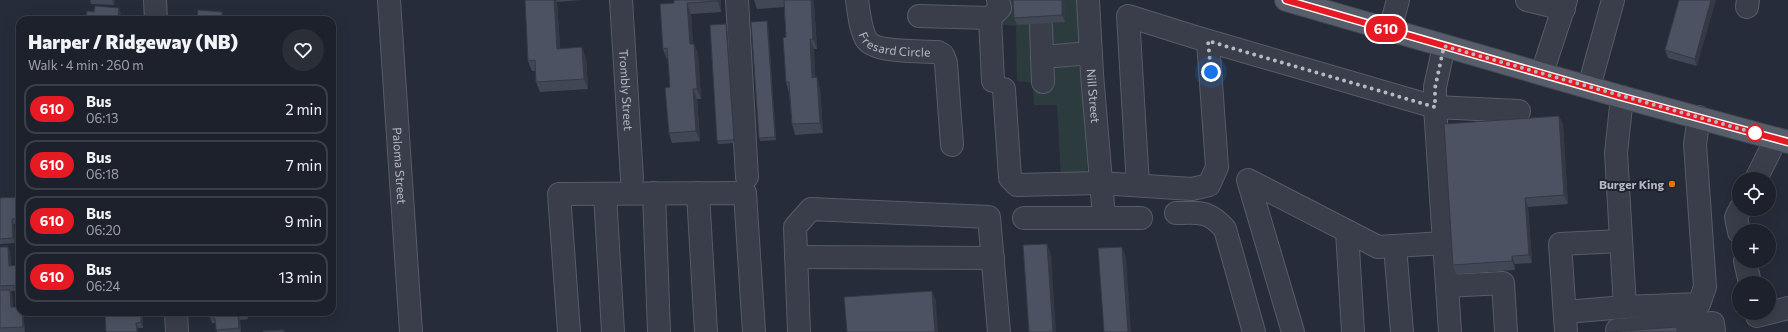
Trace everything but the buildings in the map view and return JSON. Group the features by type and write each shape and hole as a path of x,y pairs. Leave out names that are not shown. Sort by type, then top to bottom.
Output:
{"main road":[{"path":"1286,0 1622,97 1782,140"}],"street":[{"path":"155,0 156,16"},
{"name":"Paloma Street","path":"389,0 411,332"},
{"name":"Trombly Street","path":"621,0 632,179"},
{"path":"737,0 754,332"},
{"name":"Fresard Circle","path":"857,0 862,30 867,40 872,45 891,49 938,52 946,59 952,145"},
{"name":"Nill Street","path":"1088,0 1104,218"},
{"path":"1390,30 1398,0"},
{"path":"1527,0 1565,4 1542,73"},
{"path":"1589,87 1613,0"},
{"path":"921,10 994,9 999,85 1010,178 1018,185 1101,188 1138,185 1215,218 1225,229 1254,332"},
{"path":"1138,185 1128,16 1208,41 1435,107 1519,111"},
{"path":"1041,26 1043,82"},
{"path":"1175,201 1192,189 1209,185 1217,167 1208,41"},
{"path":"1444,46 1435,88 1435,107 1450,332"},
{"path":"1042,57 1091,53"},
{"path":"1622,97 1616,154 1624,307"},
{"path":"1620,241 1560,244 1566,322 1624,307 1699,304 1706,287 1695,144 1699,117"},
{"path":"1761,172 1782,140"},
{"path":"1293,332 1248,180 1378,247 1444,243"},
{"path":"569,332 559,194 698,193 746,185"},
{"path":"654,193 659,332"},
{"path":"698,193 706,332"},
{"path":"605,194 613,332"},
{"path":"799,332 795,227 811,209 989,217 999,332"},
{"path":"1024,218 1141,218"},
{"path":"1347,231 1353,332"},
{"path":"1395,246 1402,332"},
{"path":"796,257 993,258"},
{"path":"1447,286 1503,282 1506,332"},
{"path":"1776,313 1788,308"},
{"path":"176,316 177,332"},
{"path":"1617,330 1713,323 1714,332"}],"shaded area":[{"path":"1008,0 1076,0 1088,177 1061,178 1057,105 1034,105 1033,83 1017,81 1016,26 1002,25 1000,23"}],"bus line":[{"name":"610","path":"1286,0 1622,97 1788,142"}],"place":[{"name":"Burger King","path":"1672,184"}],"route":[{"path":"1211,72 1208,41 1435,107 1435,88 1444,46 1756,134 1755,133"}]}
